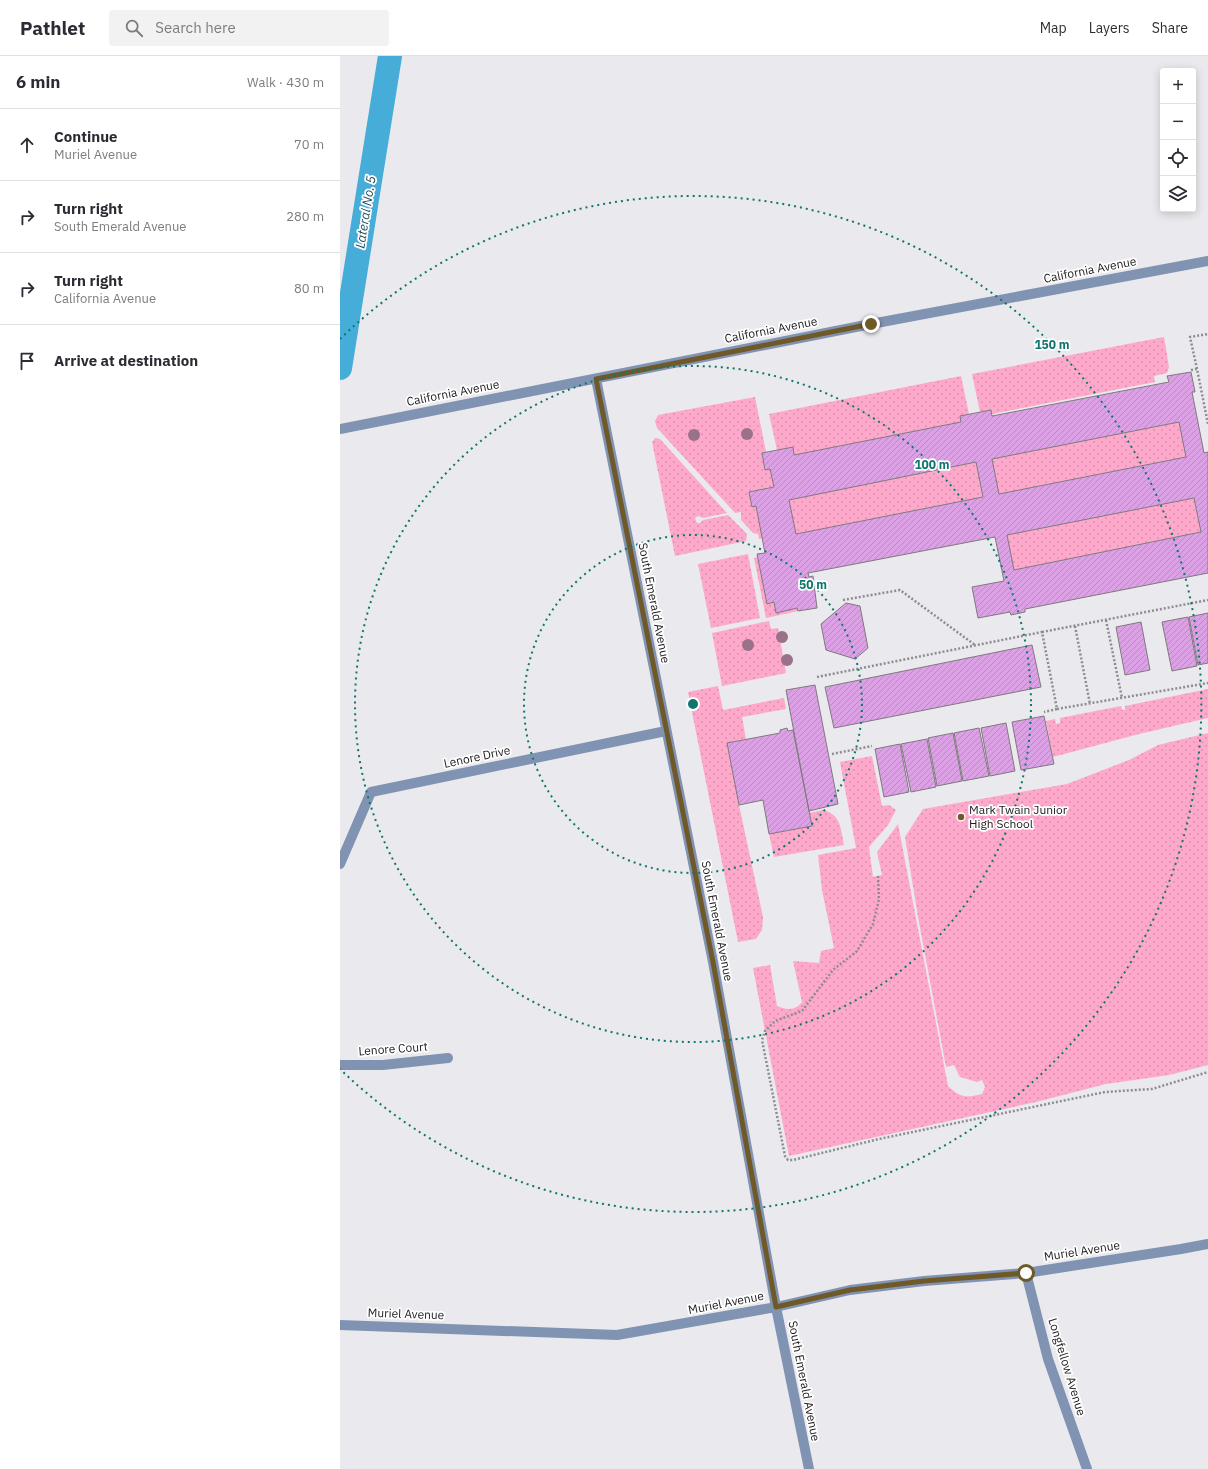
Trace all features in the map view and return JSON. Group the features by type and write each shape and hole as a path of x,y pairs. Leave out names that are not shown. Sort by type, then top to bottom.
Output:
{"street":[{"name":"California Avenue","path":"340,429 871,324 1208,261"},
{"name":"South Emerald Avenue","path":"596,379 713,962 776,1307 809,1469"},
{"name":"Lenore Drive","path":"340,864 371,792 666,731"},
{"name":"Lenore Court","path":"340,1065 383,1065 448,1058"},
{"name":"Muriel Avenue","path":"340,1325 617,1335 776,1307 850,1290 924,1281 1026,1273 1208,1244"},
{"name":"Longfellow Avenue","path":"1026,1273 1048,1359 1087,1469"}],"path":[{"path":"1208,334 1190,337 1208,424"},
{"path":"1191,370 1197,369"},
{"path":"842,600 900,590 976,646"},
{"path":"817,677 1208,600"},
{"path":"1106,620 1122,698"},
{"path":"1074,626 1090,704"},
{"path":"1042,632 1057,709"},
{"path":"1044,712 1208,683"},
{"path":"832,754 872,746"},
{"path":"878,876 880,898 873,924 857,951 833,970 802,1011 775,1021 765,1031 762,1040 785,1156 788,1160 878,1139 1105,1092 1152,1089 1208,1072"}],"shaded area":[{"path":"1164,337 1169,367 1167,373 1154,376 1155,382 992,414 991,410 980,412 972,374"},
{"path":"961,376 969,414 960,416 961,422 794,455 792,447 777,450 769,414"},
{"path":"755,397 766,452 762,453 765,470 770,469 774,487 749,492 752,506 756,506 763,538 759,539 758,534 753,533 741,520 741,512 735,513 657,428 655,421 658,415"},
{"path":"1179,422 1186,457 999,494 992,459"},
{"path":"655,438 660,439 727,513 703,518 698,516 695,518 697,523 700,523 703,520 728,515 746,533 746,541 675,556 652,442"},
{"path":"976,462 983,497 796,534 789,500"},
{"path":"1194,498 1201,532 1014,570 1007,535"},
{"path":"748,554 760,618 711,628 698,564"},
{"path":"758,557 767,603 774,602 776,613 797,608 798,611 766,618 754,558"},
{"path":"769,621 771,629 778,628 786,673 722,686 712,633"},
{"path":"718,686 723,710 784,698 786,709 742,717 746,739 728,743 739,805 763,917 762,930 756,939 738,942 688,692"},
{"path":"1208,689 1208,718 1139,734 1053,757 1046,721 1055,719 1056,724 1060,723 1060,718 1121,706 1122,710 1125,710 1125,706"},
{"path":"1208,733 1208,1065 1169,1075 1106,1084 1036,1102 789,1156 753,968 770,965 777,1006 791,1009 797,1007 802,1002 793,961 819,963 821,951 834,948 822,890 818,855 856,848 840,762 872,756 882,806 889,805 896,810 888,825 869,847 873,877 882,875 877,852 898,824 948,1086 960,1095 971,1096 982,1094 985,1087 982,1080 977,1082 960,1077 954,1065 946,1067 918,917 905,837 923,809 1067,784 1129,760 1158,745"},
{"path":"823,810 829,812 837,819 841,828 844,845 774,857 769,834 811,826 809,813"}],"building":[{"path":"1191,372 1195,392 1192,392 1204,453 1208,452 1208,573 1025,609 1025,612 1011,615 1010,612 978,618 972,587 1004,581 995,537 808,573 809,577 813,576 817,608 798,611 797,608 776,613 774,602 767,604 757,554 765,553 756,506 752,507 749,492 774,487 770,469 765,470 762,453 793,447 794,455 961,422 960,416 991,410 992,416 1169,382 1167,376","holes":["1179,422 1186,457 999,494 992,459","976,462 983,497 796,534 789,500","1194,498 1201,532 1014,570 1007,535"]},
{"path":"846,603 860,606 868,648 855,659 826,650 821,624"},
{"path":"1208,613 1208,663 1198,665 1189,617"},
{"path":"1188,617 1197,666 1172,671 1162,622"},
{"path":"1141,622 1150,670 1125,675 1116,627"},
{"path":"1032,645 1041,687 834,728 825,687"},
{"path":"815,685 838,804 809,811 786,690"},
{"path":"1044,716 1054,764 1021,770 1012,722"},
{"path":"1006,723 1015,771 990,776 981,728"},
{"path":"787,728 788,731 793,730 812,826 769,834 763,800 739,805 727,743 780,733 780,730"},
{"path":"979,728 989,776 963,781 954,733"},
{"path":"953,733 962,781 937,786 928,738"},
{"path":"927,739 936,787 911,792 901,744"},
{"path":"900,744 909,792 884,797 875,749"}],"waterway":[{"name":"Lateral No. 5","path":"340,368 390,56"}],"place":[{"name":"Mark Twain Junior High School","path":"961,817"}],"route":[{"path":"871,324 596,379 713,962 776,1307 850,1290 924,1281 1026,1273"}]}
